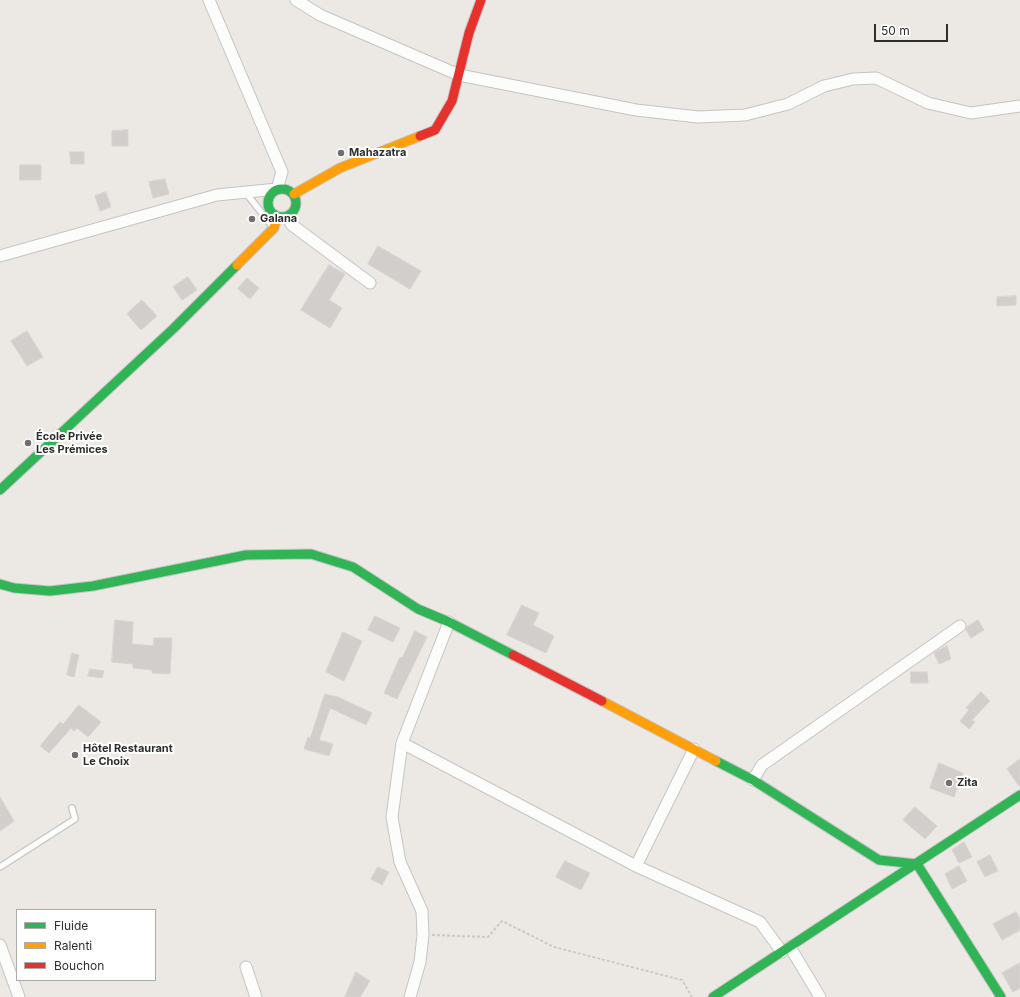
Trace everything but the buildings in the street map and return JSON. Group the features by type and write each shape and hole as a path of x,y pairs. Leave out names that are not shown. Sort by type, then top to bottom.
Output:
{"street":[{"path":"209,0 282,172 277,189 270,195 268,203 270,211 282,217 370,283"},
{"path":"296,0 320,15 459,75 636,110 698,116 745,115 788,104 824,86 861,79 876,78 928,103 971,113 1020,106"},
{"path":"294,194 340,168 434,130 452,101 469,32 481,0"},
{"path":"0,256 217,195 283,188 294,194 296,200 296,207 293,213 282,217 274,228 172,329 0,490"},
{"path":"0,584 14,588 50,591 92,586 246,555 311,554 353,567 418,609 449,622 753,780 879,860 917,864"},
{"path":"410,997 420,962 423,935 422,911 400,862 392,817 402,743 449,622"},
{"path":"753,780 757,770 762,765 960,626"},
{"path":"402,743 636,866 760,922 786,950 820,997"},
{"path":"636,866 694,750"},
{"path":"714,997 1020,795"},
{"path":"917,864 1001,997"},
{"path":"0,945 19,997"},
{"path":"246,967 256,997"}],"lane":[{"path":"246,193 274,228"},
{"path":"0,867 75,819 72,808"}],"path":[{"path":"423,935 488,937 502,921 554,946 682,980 692,997"}],"traffic: fast":[{"path":"282,189 292,193 296,203 292,213 282,217 272,213 268,203 272,193 282,189"},
{"path":"0,490 173,329 237,265"},
{"path":"0,584 14,588 50,591 93,586 246,555 311,554 353,567 418,609 449,622 513,655"},
{"path":"716,761 753,780 879,860 917,864 1001,997"},
{"path":"713,997 1020,795"}],"traffic: slow":[{"path":"294,194 340,168 420,136"},
{"path":"237,265 274,228 277,217"},
{"path":"602,701 716,761"}],"traffic: jam":[{"path":"420,136 435,130 452,101 469,33 481,0"},
{"path":"513,655 602,701"}],"place":[{"name":"Mahazatra","path":"341,153"},
{"name":"Galana","path":"252,219"},
{"name":"École Privée Les Prémices","path":"28,443"},
{"name":"Hôtel Restaurant Le Choix","path":"75,755"},
{"name":"Zita","path":"949,783"}]}
